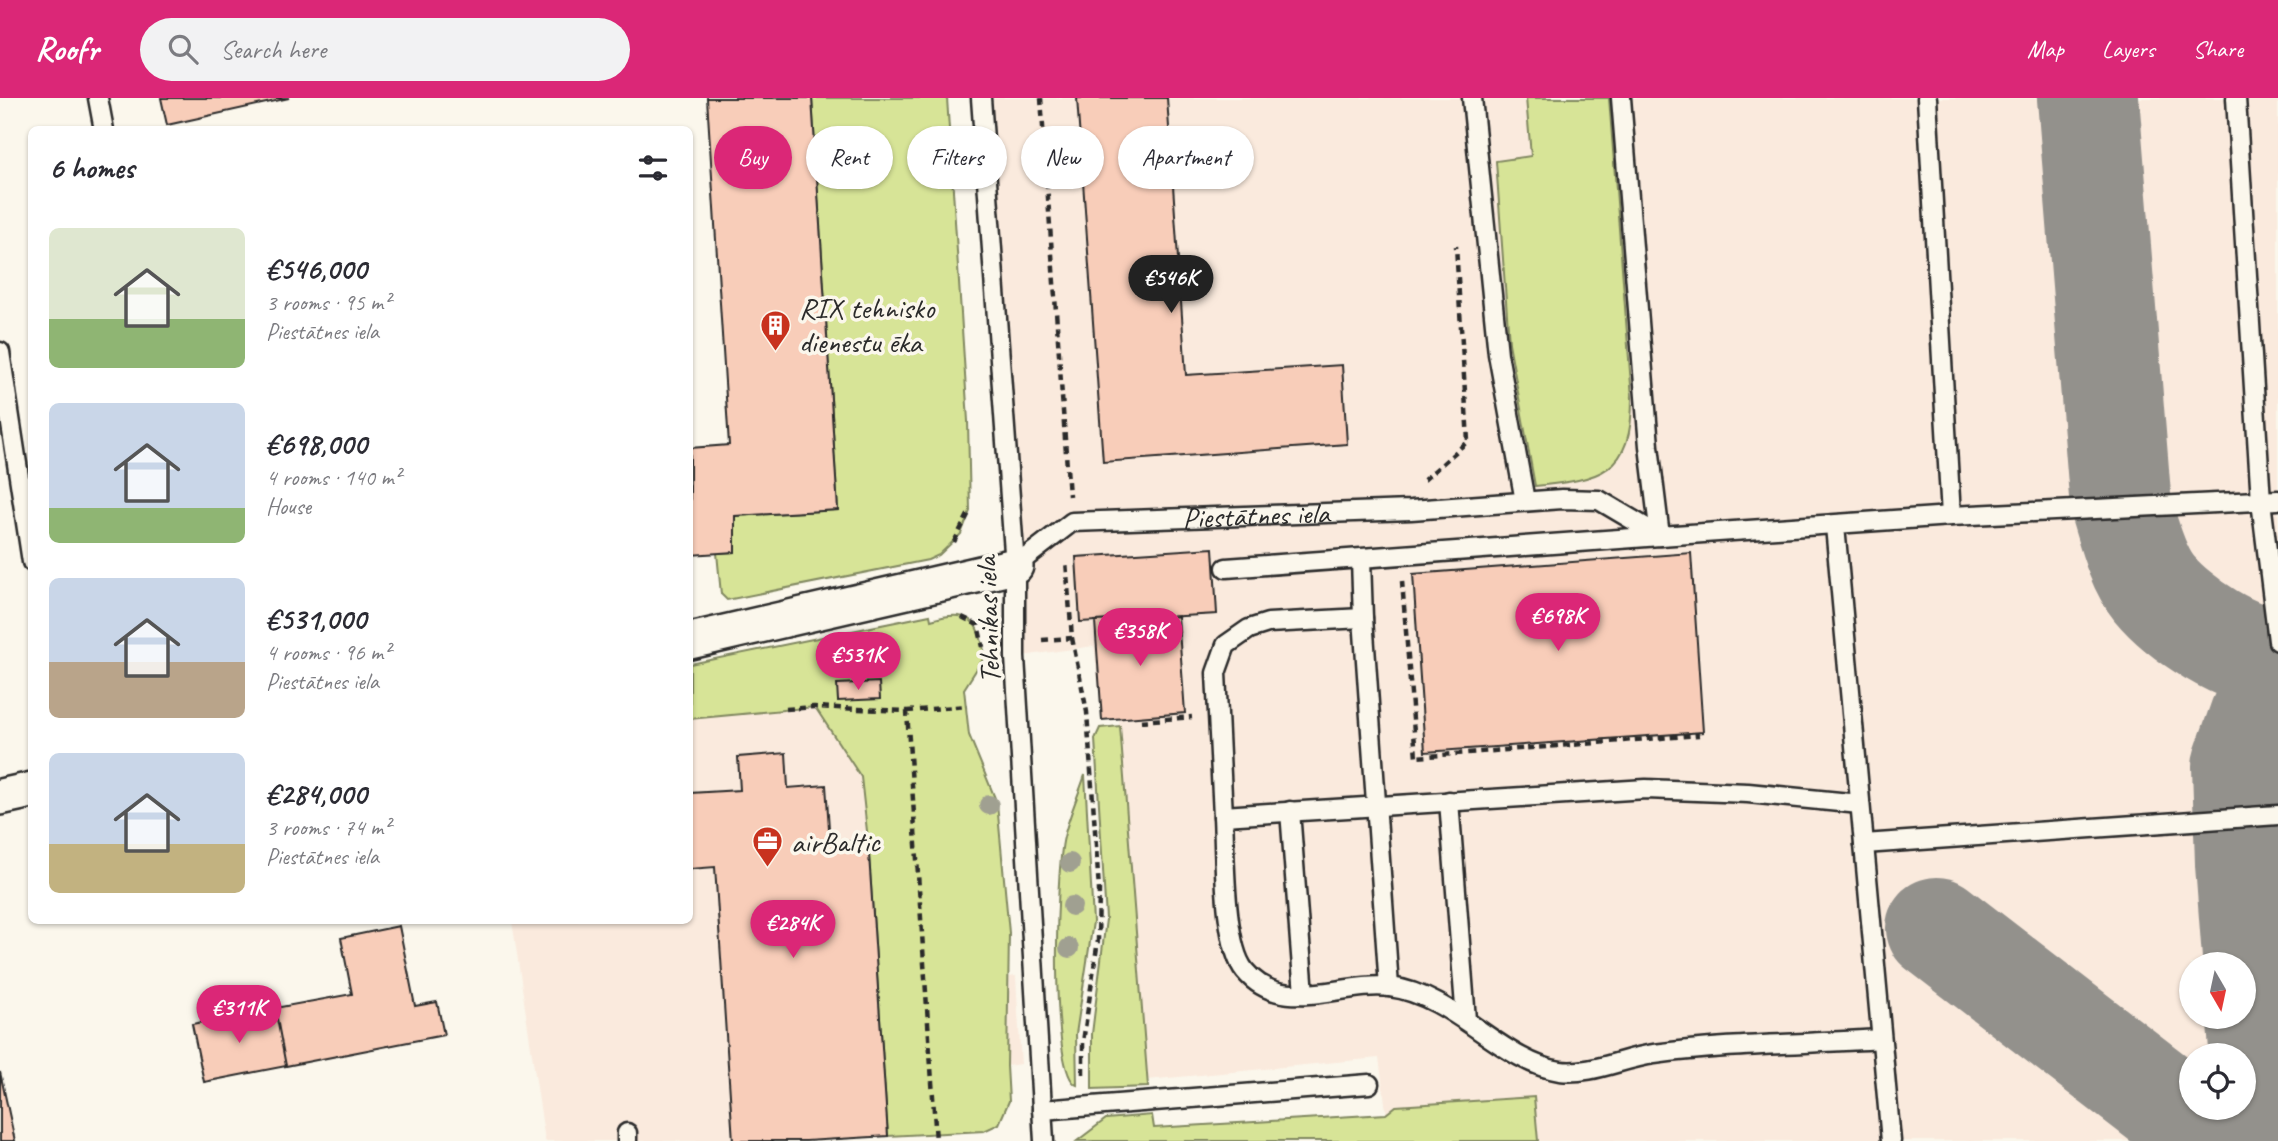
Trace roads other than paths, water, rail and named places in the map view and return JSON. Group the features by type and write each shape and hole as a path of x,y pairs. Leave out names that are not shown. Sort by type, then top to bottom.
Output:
{"street":[{"path":"693,639 1015,566"},
{"path":"0,797 28,791"}],"lane":[{"path":"98,98 103,126"},
{"name":"Tehnikas iela","path":"981,98 1015,566 1015,657 1044,1141"},
{"path":"1472,98 1498,354 1525,501"},
{"path":"1622,98 1649,446 1660,536"},
{"path":"1927,98 1951,516"},
{"path":"2236,98 2270,500 2278,640"},
{"path":"0,352 28,536"},
{"name":"Piestātnes iela","path":"1015,566 1072,522 1412,510 1525,501 1599,500 1660,536"},
{"path":"1226,568 1951,516 2270,500"},
{"path":"1835,526 1891,1141"},
{"path":"1361,560 1389,987"},
{"path":"1363,618 1268,622 1249,629 1226,645 1216,673 1231,942 1243,969 1259,986 1286,995 1389,987 1425,995 1528,1059 1560,1071 1600,1067 1652,1054 1881,1039"},
{"path":"1223,816 1646,789 1748,793 1860,804"},
{"path":"1449,801 1466,1020"},
{"path":"1290,811 1304,994"},
{"path":"1864,844 2278,815"},
{"path":"1042,1110 1370,1084"}],"place":[{"name":"RIX tehnisko dienestu ēka","path":"776,352"},
{"name":"airBaltic","path":"768,869"}]}
